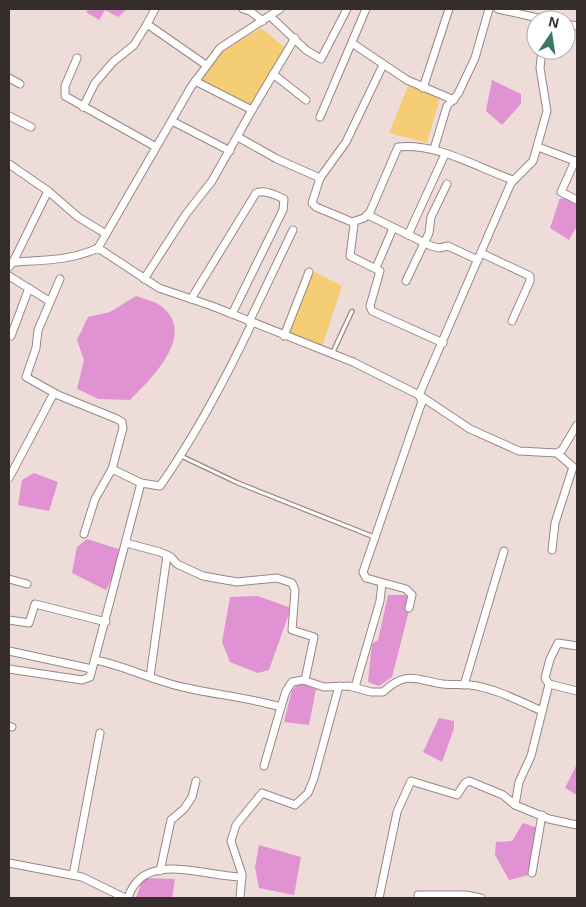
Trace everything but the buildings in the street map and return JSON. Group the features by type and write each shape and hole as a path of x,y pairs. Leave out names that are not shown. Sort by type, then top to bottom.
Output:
{"street":[{"path":"83,107 95,83 113,62 134,45 155,9"},
{"path":"243,9 250,11 263,22"},
{"path":"11,264 54,261 81,256 98,248 206,65 220,48 271,17 280,9"},
{"path":"271,17 321,59 347,9"},
{"path":"320,117 366,9"},
{"path":"423,88 449,9"},
{"path":"434,149 447,106 454,100 474,58 489,9"},
{"path":"502,9 526,15"},
{"path":"147,24 206,65"},
{"path":"144,278 230,151 295,38"},
{"path":"352,43 383,65 423,88 454,100"},
{"path":"77,58 64,92 68,99 156,147"},
{"path":"409,608 412,595 406,589 364,576 374,537 420,410 422,402 419,395 513,180 533,161 538,147 547,111 540,68 541,60"},
{"path":"383,65 346,142 320,178 312,198 313,205 352,222 368,216 398,147 415,145 434,149 513,180"},
{"path":"273,74 306,100"},
{"path":"9,78 20,84"},
{"path":"195,81 252,110"},
{"path":"9,116 31,127"},
{"path":"172,120 230,151"},
{"path":"238,137 276,159 320,178"},
{"path":"538,147 576,157 562,192 577,200"},
{"path":"408,235 445,154"},
{"path":"9,164 48,191 78,217 106,234"},
{"path":"406,281 429,233 431,217 447,184"},
{"path":"11,264 48,191"},
{"path":"192,299 256,193 259,191 280,197 284,199 283,210 232,314"},
{"path":"368,216 424,243 435,247 448,246 480,256 530,276 530,281 512,321"},
{"path":"352,222 354,225 350,256 355,260 376,268 380,274 370,309 443,343"},
{"path":"376,268 393,228"},
{"path":"112,469 141,483 160,486 181,456 215,398 293,230"},
{"path":"98,248 159,288 232,314 332,354 419,395 470,429 519,451 557,453 562,450 577,425"},
{"path":"284,336 309,272"},
{"path":"9,276 49,301"},
{"path":"60,279 49,301 26,376 54,393 122,422 123,428 112,469 95,499 84,534"},
{"path":"9,335 11,336 29,288"},
{"path":"9,478 54,393"},
{"path":"552,550 555,523 575,468 557,453"},
{"path":"9,669 82,680 90,678 141,483"},
{"path":"126,543 167,555 177,564 203,576 237,582 277,578 292,583 295,590 292,630 314,637 305,680"},
{"path":"464,685 504,551"},
{"path":"150,677 154,632 167,555"},
{"path":"9,579 27,584"},
{"path":"355,687 380,601 382,583"},
{"path":"9,620 29,624 35,604 106,622"},
{"path":"577,646 558,643 544,678 549,684 577,691"},
{"path":"9,651 92,669"},
{"path":"95,660 115,664 186,688 248,698 281,707"},
{"path":"264,766 286,691 292,682 305,680 324,687 355,687 371,692 384,692 396,680 412,676 443,684 464,685 500,693 542,710"},
{"path":"515,804 519,782 531,756 549,684"},
{"path":"240,898 242,877 232,841 236,825 262,793 295,805 308,793 323,748 339,686"},
{"path":"72,875 100,733"},
{"path":"378,898 397,812 411,781 457,795 465,783 470,781 503,795 515,804 542,815 577,825"},
{"path":"160,871 171,820 184,809 192,797 196,782"},
{"path":"532,873 542,815"},
{"path":"9,863 82,877 124,898 137,879 149,871 186,870 242,877"},
{"path":"418,895 466,895 481,898"}],"lane":[{"path":"332,354 352,311"},
{"path":"181,456 238,482 374,537"}],"shaded area":[{"path":"88,9 127,9 118,17 105,10 99,20 86,12"},
{"path":"261,28 290,52 254,108 201,80 220,53"},
{"path":"492,80 521,94 521,104 502,125 486,111"},
{"path":"410,81 440,97 427,143 389,133"},
{"path":"560,198 577,201 577,226 569,240 550,228"},
{"path":"313,271 342,286 322,347 289,333"},
{"path":"136,296 159,304 171,317 175,330 173,343 167,356 149,380 130,400 99,399 77,389 84,360 77,340 88,317 110,312"},
{"path":"34,473 58,482 49,511 18,505 22,480"},
{"path":"87,539 125,551 106,590 72,573 77,547"},
{"path":"388,595 413,595 392,677 379,686 368,682 372,644 378,640"},
{"path":"258,596 291,608 269,670 258,673 230,662 222,642 230,597"},
{"path":"300,683 316,689 309,725 284,722 292,690"},
{"path":"439,718 454,721 454,728 442,762 423,752"},
{"path":"577,764 577,795 565,788"},
{"path":"523,823 538,828 529,875 509,880 495,855 496,842 512,841"},
{"path":"259,845 301,857 294,895 259,888 255,867"},
{"path":"143,878 175,879 172,898 136,898"}]}
